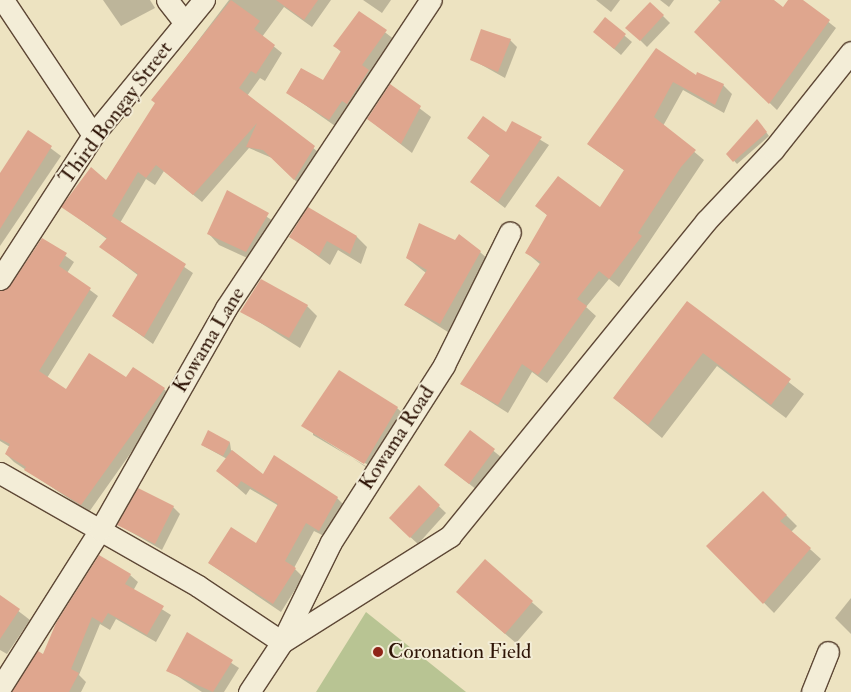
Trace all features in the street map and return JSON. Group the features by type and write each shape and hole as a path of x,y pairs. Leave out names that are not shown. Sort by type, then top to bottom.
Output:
{"street":[{"path":"3,0 93,136"},
{"path":"167,0 184,22"},
{"name":"Third Bongay Street","path":"0,279 93,136 184,22 204,0"},
{"name":"Kowama Lane","path":"0,688 100,530 226,308 431,0"},
{"path":"0,473 100,530 282,642 450,536 706,221 773,150 851,52"},
{"name":"Kowama Road","path":"249,692 282,642 330,542 444,365 510,232"},
{"path":"812,692 828,652"}],"green space":[{"name":"Coronation Field","path":"366,612 466,692 316,692"}],"building":[{"path":"231,0 260,21 254,29 275,45 256,74 251,71 239,88 315,146 294,180 263,150 246,147 257,123 193,195 156,165 146,178 138,172 112,216 186,264 144,337 112,316 138,274 99,247 107,238 61,207 91,167 106,180 155,103 151,100"},
{"path":"276,0 318,0 304,20"},
{"path":"722,0 774,0 783,7 788,0 803,0 830,20 769,104 694,32"},
{"path":"650,2 664,15 640,41 625,28"},
{"path":"359,11 387,30 362,65 369,70 347,104 342,101 329,120 286,93 301,68 323,80 341,51 333,46"},
{"path":"605,17 626,34 614,49 593,32"},
{"path":"481,29 511,39 498,72 470,60"},
{"path":"656,48 696,75 697,72 724,84 715,105 673,82 654,117 696,150 681,167 638,233 642,236 609,279 599,271 577,299 587,306 538,375 522,364 498,405 460,384 541,262 525,253 547,215 535,206 558,176 600,207 624,170 587,144"},
{"path":"390,84 421,106 401,144 367,119"},
{"path":"483,116 506,132 512,121 542,137 498,202 470,182 490,155 467,138"},
{"path":"757,119 767,132 733,162 726,154"},
{"path":"28,130 52,146 0,229 0,173"},
{"path":"227,190 269,213 246,252 207,234"},
{"path":"308,207 357,236 350,254 327,241 319,256 289,237"},
{"path":"419,223 455,240 459,234 481,251 440,324 404,305 427,270 406,258"},
{"path":"42,238 67,253 59,266 91,288 39,371 66,389 89,353 126,377 133,367 165,388 81,505 24,470 26,467 5,454 10,444 0,439 0,291 10,286"},
{"path":"261,279 308,305 289,338 240,312"},
{"path":"687,301 791,379 771,405 703,353 648,425 613,398"},
{"path":"339,370 398,407 364,464 301,426"},
{"path":"208,430 230,442 223,456 201,445"},
{"path":"470,430 495,449 469,484 444,465"},
{"path":"232,450 263,474 274,455 338,497 319,531 306,523 285,561 296,568 273,604 208,563 231,527 256,543 278,504 241,481 237,487 216,471"},
{"path":"419,485 440,505 410,538 389,518"},
{"path":"138,488 174,506 155,544 117,525"},
{"path":"763,491 787,515 780,521 811,548 763,604 706,546"},
{"path":"99,555 131,574 125,584 164,606 147,635 108,613 102,623 92,617 71,669 79,673 69,692 12,692 38,651 43,654 56,623"},
{"path":"485,559 533,601 505,634 456,592"},
{"path":"0,595 20,609 0,639"},
{"path":"187,632 233,660 213,692 166,671"}],"place":[{"name":"Coronation Field","path":"378,652"}]}
